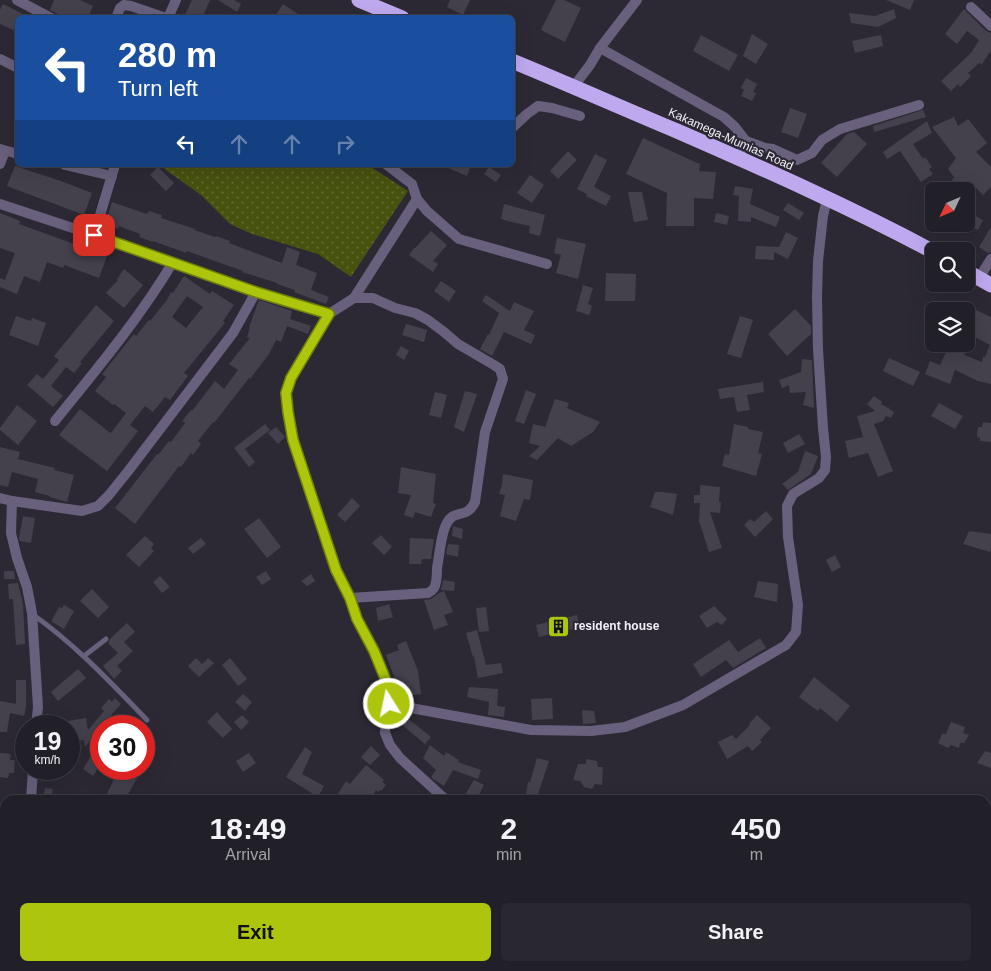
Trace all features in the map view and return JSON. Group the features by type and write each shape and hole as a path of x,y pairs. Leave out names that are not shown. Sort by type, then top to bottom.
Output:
{"highway":[{"path":"358,0 383,14"},
{"name":"Kakamega-Mumias Road","path":"515,62 738,158 885,226 925,247"}],"street":[{"path":"17,0 45,15"},
{"path":"168,15 176,0"},
{"path":"574,86 637,0"},
{"path":"117,15 120,8 124,5 158,15"},
{"path":"971,7 991,26"},
{"path":"600,48 724,117 736,127 746,141 773,149 797,160 812,153 822,140 840,129 919,105"},
{"path":"0,59 15,66"},
{"path":"515,125 538,106 580,116"},
{"path":"738,158 746,141"},
{"path":"0,164 2,150 15,153"},
{"path":"74,167 112,176"},
{"path":"94,235 114,167"},
{"path":"390,167 412,184 417,198 427,211 459,239 547,264"},
{"path":"417,198 354,298 329,314 291,378 286,393 293,440 336,570 385,678 389,704 385,733 390,746 400,758 441,795"},
{"path":"389,704 531,730 591,731 625,727 683,705 786,645 796,632 798,604 788,538 787,506 793,494 819,478 824,470 826,457 818,349 817,296 818,261 823,216 827,199"},
{"path":"0,204 256,292 329,314"},
{"path":"979,278 991,259"},
{"path":"55,421 114,347 158,287 173,262"},
{"path":"0,498 12,502 82,511 98,506 129,470 233,333 256,292"},
{"path":"350,598 428,593 433,590 445,526 454,515 467,513 472,509 475,502 485,432 503,378 500,369 458,344 421,316 395,308 373,298 354,298"},
{"path":"12,502 11,533 27,587 32,613 37,715"},
{"path":"31,795 32,780"}],"lane":[{"path":"32,613 84,656 142,715"},
{"path":"84,656 106,639"}],"green space":[{"path":"162,167 371,167 408,191 351,277 318,254 252,234 230,224 201,195"}],"building":[{"path":"54,0 80,0 93,6 89,15 61,15 50,10"},
{"path":"192,0 210,0 203,15 185,15"},
{"path":"218,0 234,0 241,4 237,12"},
{"path":"450,0 470,0 463,15 447,7"},
{"path":"556,0 564,0 581,8 565,42 541,30"},
{"path":"886,0 914,0 910,10"},
{"path":"3,4 25,15 15,15 15,31 0,24 0,10"},
{"path":"283,4 300,15 276,15"},
{"path":"894,9 896,18 878,27 851,23 849,13 875,16"},
{"path":"964,9 986,31 991,33 991,50 982,64 979,63 968,73 971,76 960,87 958,84 951,91 941,81 971,53 979,40 967,31 957,44 945,34"},
{"path":"752,34 768,44 756,64 743,56"},
{"path":"701,35 738,55 729,71 693,51"},
{"path":"881,35 883,46 855,53 852,41"},
{"path":"746,78 757,84 753,92 756,93 752,101 741,96 744,90 741,88"},
{"path":"790,108 807,114 798,138 781,132"},
{"path":"923,110 926,117 874,132 873,126"},
{"path":"954,117 958,126 968,119 987,143 976,152 991,167 991,187 983,195 975,189 975,182 951,182 954,177 948,169 956,158 932,127"},
{"path":"927,121 932,133 913,144 923,159 925,157 932,167 929,169 933,174 921,182 900,151 887,159 883,152"},
{"path":"854,132 867,144 837,177 821,163 847,134"},
{"path":"643,138 700,164 699,171 716,172 713,199 694,198 694,226 666,226 667,193 626,174"},
{"path":"568,151 577,160 558,179 550,171"},
{"path":"595,154 607,160 594,187 611,196 606,206 577,189"},
{"path":"15,166 92,193 84,215 7,186"},
{"path":"158,167 174,183 166,191 150,175"},
{"path":"446,167 470,167 467,176"},
{"path":"489,167 501,175 496,182 484,174"},
{"path":"530,175 544,185 532,203 517,193"},
{"path":"735,186 753,189 750,204 780,217 776,227 751,217 751,222 738,221 739,196 733,195"},
{"path":"628,192 642,192 648,220 634,222"},
{"path":"112,202 147,214 149,211 162,215 161,218 230,241 229,243 282,263 287,247 300,252 296,265 317,273 311,290 329,297 326,304 294,292 295,290 277,283 187,251 186,253 139,237 140,234 119,226 118,229 105,224"},
{"path":"788,203 804,213 799,220 783,210"},
{"path":"504,204 545,215 540,236 529,233 530,226 501,219"},
{"path":"0,213 20,221 19,224 77,245 79,242 92,247 91,250 107,256 99,278 64,265 63,268 47,262 40,282 24,276 17,294 0,287 0,278 5,280 15,253 0,248"},
{"path":"716,213 729,216 727,225 714,222"},
{"path":"975,216 983,220 978,230 975,229"},
{"path":"991,227 991,252 988,253 979,247"},
{"path":"431,231 447,245 433,261 438,264 433,272 409,255"},
{"path":"786,232 798,238 788,259 774,252 774,260 755,259 756,246 779,247"},
{"path":"557,238 586,244 578,279 556,273 561,255 554,253"},
{"path":"124,269 143,285 124,308 106,293 118,280"},
{"path":"606,273 636,274 635,301 605,301"},
{"path":"184,276 210,294 212,291 234,305 223,321 225,323 184,373 188,376 170,400 165,397 153,412 145,406 130,425 138,431 107,471 59,435 80,409 111,433 126,413 95,391 106,377 102,374 134,334 136,336 167,300 171,292 173,293","holes":["187,296 203,307 186,328 172,317"]},
{"path":"441,281 456,291 449,302 434,291"},
{"path":"583,285 593,288 588,304 592,306 589,315 576,311"},
{"path":"486,295 510,311 514,302 534,311 524,330 535,335 531,344 504,332 492,356 480,349 499,313 482,301"},
{"path":"259,300 292,311 290,319 311,326 308,334 287,326 281,342 276,340 269,354 250,379 198,441 201,444 193,455 191,453 181,467 179,466 135,524 115,508 157,454 169,441 171,442 185,423 182,421 215,381 224,389 238,370 229,364 250,338 247,337 249,327"},
{"path":"96,305 114,321 80,362 82,363 74,373 66,367 51,386 63,396 53,407 27,385 37,374 43,379 59,360 54,356"},
{"path":"795,309 811,326 811,334 787,356 768,334"},
{"path":"975,310 991,317 991,384 978,381 955,370 950,384 925,374 930,361 940,365 946,352 966,352 964,355 982,362 990,345 975,337"},
{"path":"16,316 31,321 32,318 46,323 38,346 9,335"},
{"path":"740,316 753,320 741,358 727,354"},
{"path":"406,324 427,330 424,342 402,335"},
{"path":"401,346 409,351 404,360 396,355"},
{"path":"889,358 920,372 913,386 883,371"},
{"path":"802,359 812,360 814,408 803,405 806,392 790,393 789,385 782,388 779,380 801,372"},
{"path":"763,382 764,392 747,395 750,410 737,412 734,397 720,399 718,389"},
{"path":"526,390 536,394 524,424 515,421"},
{"path":"465,391 477,394 464,432 454,427"},
{"path":"435,392 447,395 441,418 429,415"},
{"path":"874,396 882,402 881,404 888,408 890,407 889,409 894,412 891,418 886,416 883,421 874,424 893,471 878,477 868,453 849,458 845,441 863,437 857,416 875,411 867,404"},
{"path":"555,399 569,403 567,408 600,422 593,432 571,446 558,438 537,460 529,456 540,446 529,443 533,424 545,427"},
{"path":"939,403 963,416 955,429 931,416"},
{"path":"17,405 37,421 18,445 0,430"},
{"path":"983,422 991,423 991,442 980,441 980,438 977,437 978,427 982,427"},
{"path":"265,424 270,430 245,449 255,462 249,467 234,448"},
{"path":"734,424 763,432 758,453 762,454 756,476 722,466 725,454 729,455"},
{"path":"276,427 285,437 278,444 268,433"},
{"path":"799,434 805,444 788,453 783,443"},
{"path":"0,447 20,452 18,459 55,468 54,470 74,475 67,502 35,492 38,479 12,472 8,487 0,485"},
{"path":"805,451 818,456 811,474 788,490 782,484 798,472"},
{"path":"401,467 436,474 433,503 436,504 431,517 415,512 413,518 404,515 411,495 398,493"},
{"path":"503,474 533,480 530,500 524,499 516,521 500,516 505,495 499,494"},
{"path":"700,485 720,487 720,513 710,512 722,548 709,552 699,521 700,503 694,503 694,495 700,495"},
{"path":"655,492 677,494 673,515 650,507"},
{"path":"352,498 360,506 345,522 337,515"},
{"path":"766,511 773,519 755,537 744,525 750,519 754,522"},
{"path":"23,516 35,518 31,543 20,541 19,538"},
{"path":"259,518 281,547 267,558 244,529"},
{"path":"453,526 463,529 462,539 452,536"},
{"path":"969,531 991,534 990,552 963,544"},
{"path":"381,535 392,547 384,555 372,543"},
{"path":"145,536 154,544 151,548 154,551 139,567 126,555"},
{"path":"201,538 206,544 193,554 188,548"},
{"path":"410,538 434,539 431,559 422,559 421,564 409,564"},
{"path":"448,544 459,545 458,557 446,554"},
{"path":"835,555 841,567 832,572 826,560"},
{"path":"4,571 14,571 15,579 4,579"},
{"path":"266,571 271,579 262,585 256,577"},
{"path":"311,574 315,581 307,586 301,581"},
{"path":"160,576 170,587 162,593 153,582"},
{"path":"443,580 455,582 454,591 441,590"},
{"path":"758,581 778,584 777,602 754,597"},
{"path":"18,583 23,604 25,644 16,645 13,599 9,599 8,584"},
{"path":"92,589 109,607 98,618 80,601"},
{"path":"444,591 453,612 444,615 448,625 434,630 424,600 431,599"},
{"path":"389,604 393,617 378,621 376,608"},
{"path":"64,605 74,611 64,629 52,622 52,620 59,607 62,608"},
{"path":"714,606 727,619 722,625 717,622 707,628 699,616"},
{"path":"486,607 489,631 479,632 476,608"},
{"name":"resident house","path":"577,615 580,627 539,637 536,625"},
{"path":"127,623 135,632 124,642 133,651 117,666 122,671 114,679 103,666 118,653 108,643"},
{"path":"477,630 486,665 501,663 503,673 478,678 474,656 466,633"},
{"path":"760,638 766,648 733,668 726,660 701,677 693,664 729,640 738,652"},
{"path":"406,641 418,671 421,694 408,696 408,699 404,700 397,699 394,676 386,655 399,650 397,645"},
{"path":"196,658 202,664 208,658 214,663 199,677 188,666"},
{"path":"230,658 247,679 238,686 222,665"},
{"path":"78,669 86,678 58,701 51,692"},
{"path":"814,677 850,706 837,722 820,708 818,711 799,697"},
{"path":"16,680 26,680 24,715 10,713 7,732 0,732 0,701 16,704"},
{"path":"469,687 498,689 497,706 505,707 504,717 488,715 489,702 467,697"},
{"path":"243,694 252,702 245,711 235,702"},
{"path":"115,698 121,704 111,715 101,715 104,711 101,708 109,699 112,702"},
{"path":"552,698 553,719 532,720 531,699"},
{"path":"582,710 594,711 596,723 583,724"},
{"path":"217,712 232,729 223,738 207,722"},
{"path":"401,713 431,737 425,744 396,720"},
{"path":"242,715 249,722 241,730 234,722"},
{"path":"757,715 771,728 760,740 762,742 752,751 748,746 727,759 718,742 732,735 736,739"},
{"path":"86,718 88,730 90,728 90,740 85,747 84,740 80,741 80,719"},
{"path":"951,722 965,727 963,733 969,735 964,743 960,743 959,748 951,745 948,748 938,743 942,734 946,734"},
{"path":"430,745 444,756 446,752 459,760 458,762 481,770 478,779 453,770 444,786 433,779 431,777 436,770 423,758"},
{"path":"371,746 380,755 370,765 361,757"},
{"path":"305,747 312,752 302,774 324,786 319,795 315,795 286,777"},
{"path":"985,751 991,753 991,768 977,763"},
{"path":"0,753 11,754 10,760 15,760 14,773 9,773 8,778 0,777"},
{"path":"249,753 256,763 243,772 236,761"},
{"path":"90,757 90,774 83,769"},
{"path":"537,758 549,761 538,795 526,795 528,782 530,782"},
{"path":"586,759 597,761 598,767 603,767 602,785 595,784 592,789 584,787 580,781 573,780 578,764 586,764"},
{"path":"366,765 384,780 382,782 386,785 381,791 378,792 376,790 373,795 337,795 346,781 350,784"},
{"path":"114,780 136,780 128,795 106,795"},
{"path":"474,780 484,785 479,795 465,795"},
{"path":"45,788 53,789 52,795 44,795"}],"place":[{"name":"resident house","path":"558,626"}],"route":[{"path":"94,235 256,292 329,314 291,378 286,393 288,412 293,440 336,570 385,678 389,704"}]}
